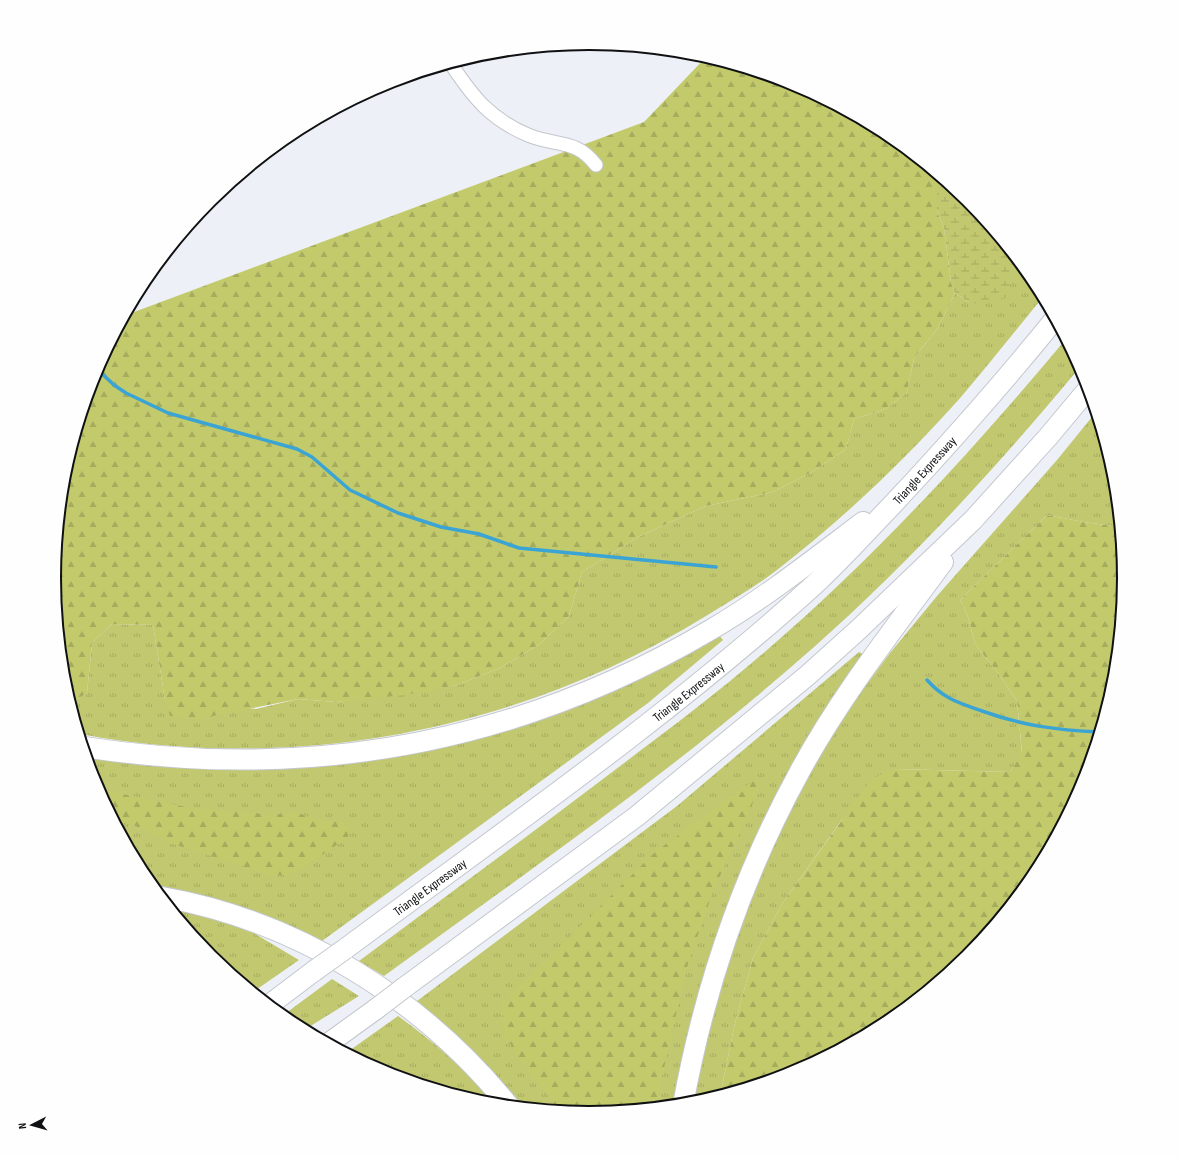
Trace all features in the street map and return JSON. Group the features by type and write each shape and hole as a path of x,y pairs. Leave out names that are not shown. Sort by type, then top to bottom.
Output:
{"highway":[{"name":"Triangle Expressway","path":"273,1002 610,753 709,676 816,583 906,490 995,392 1052,323"},
{"path":"333,1040 637,816 755,720 858,630 974,520 1084,394"},
{"path":"89,748 197,760 236,761 305,758 357,753 419,743 512,720 600,687 649,664 694,640 773,589 906,490"},
{"path":"684,1098 696,1040 718,965 745,888 780,810 800,771 846,696 974,520"},
{"path":"169,899 249,920 314,949 375,984 404,1004 455,1047 503,1099"}],"lane":[{"path":"454,68 472,95 487,111 526,134 548,141 580,148 588,154 596,165"}],"green space":[{"path":"701,62 759,78 792,90 823,105 854,121 883,139 937,180 937,211 944,228 951,282 955,293 938,328 914,358 907,392 886,409 854,419 846,449 812,472 773,492 706,506 640,536 582,572 569,616 540,644 500,668 457,685 404,695 336,702 298,699 198,719 170,716 165,700 153,625 112,624 92,643 87,693 75,700 66,647 62,613 61,578 62,544 71,475 89,409 101,376 133,312 644,122"},
{"path":"937,180 987,230 1015,265 1006,298 982,305 969,302 955,293 951,282 944,228 937,211"},
{"path":"1015,266 1039,302 961,397 896,466 802,551 769,576 706,616 635,656 560,689 483,714 404,733 324,745 242,749 161,745 85,735 75,700 87,693 92,643 112,624 153,625 165,700 256,709 298,699 336,702 457,685 500,668 540,644 569,616 582,572 640,536 706,506 773,492 812,472 846,449 854,419 886,409 907,392 914,358 938,328 955,293 969,302"},
{"path":"1062,343 1076,372 953,512 885,581 814,647 763,691 657,776 549,857 384,976 359,961 660,736 767,650 847,577 885,539 960,461"},
{"path":"1092,417 1108,475 1115,526 1047,515 960,600 968,617 975,644 998,673 1017,701 1022,754 1010,772 896,769 841,821 782,904 753,958 735,1023 721,1090 694,1097 716,996 738,931 784,818 821,753 861,692 890,653 937,596 1057,460"},
{"path":"1047,515 1115,526 1118,578 1117,613 1108,682 1090,748 1078,781 1063,812 1047,843 1029,872 987,927 938,976 911,998 854,1036 823,1052 792,1067 721,1090 735,1023 753,958 782,904 872,778 896,769 1010,772 1022,753 1017,701 998,673 975,644 968,617 960,600"},
{"path":"718,634 723,640 648,703 322,941 270,917 236,905 161,887 132,843 101,781 91,754 262,767 583,702 637,680"},
{"path":"859,652 866,656 779,795 678,1099 624,1106 590,1107 555,1106 519,1102 473,1052 417,1001 677,806"},
{"path":"759,780 757,793 712,894 686,970 656,1102 624,1106 556,1106 524,1065 504,1034 501,1005 655,852 753,781"},
{"path":"106,791 191,808 274,815 295,812 317,820 343,822 349,829 348,837 303,868 288,875 271,875 170,843 150,832 121,822"},
{"path":"178,910 214,918 252,932 299,960 257,989 216,952"},
{"path":"332,979 359,996 310,1026 288,1012"},
{"path":"398,1016 450,1057 489,1097 420,1079 387,1067 351,1049"}],"waterway":[{"path":"102,374 114,385 126,393 168,413 297,449 312,457 350,490 398,513 441,527 479,534 519,548 716,567"},
{"path":"927,680 940,692 952,700 997,716 1026,724 1069,730 1095,732"}]}
